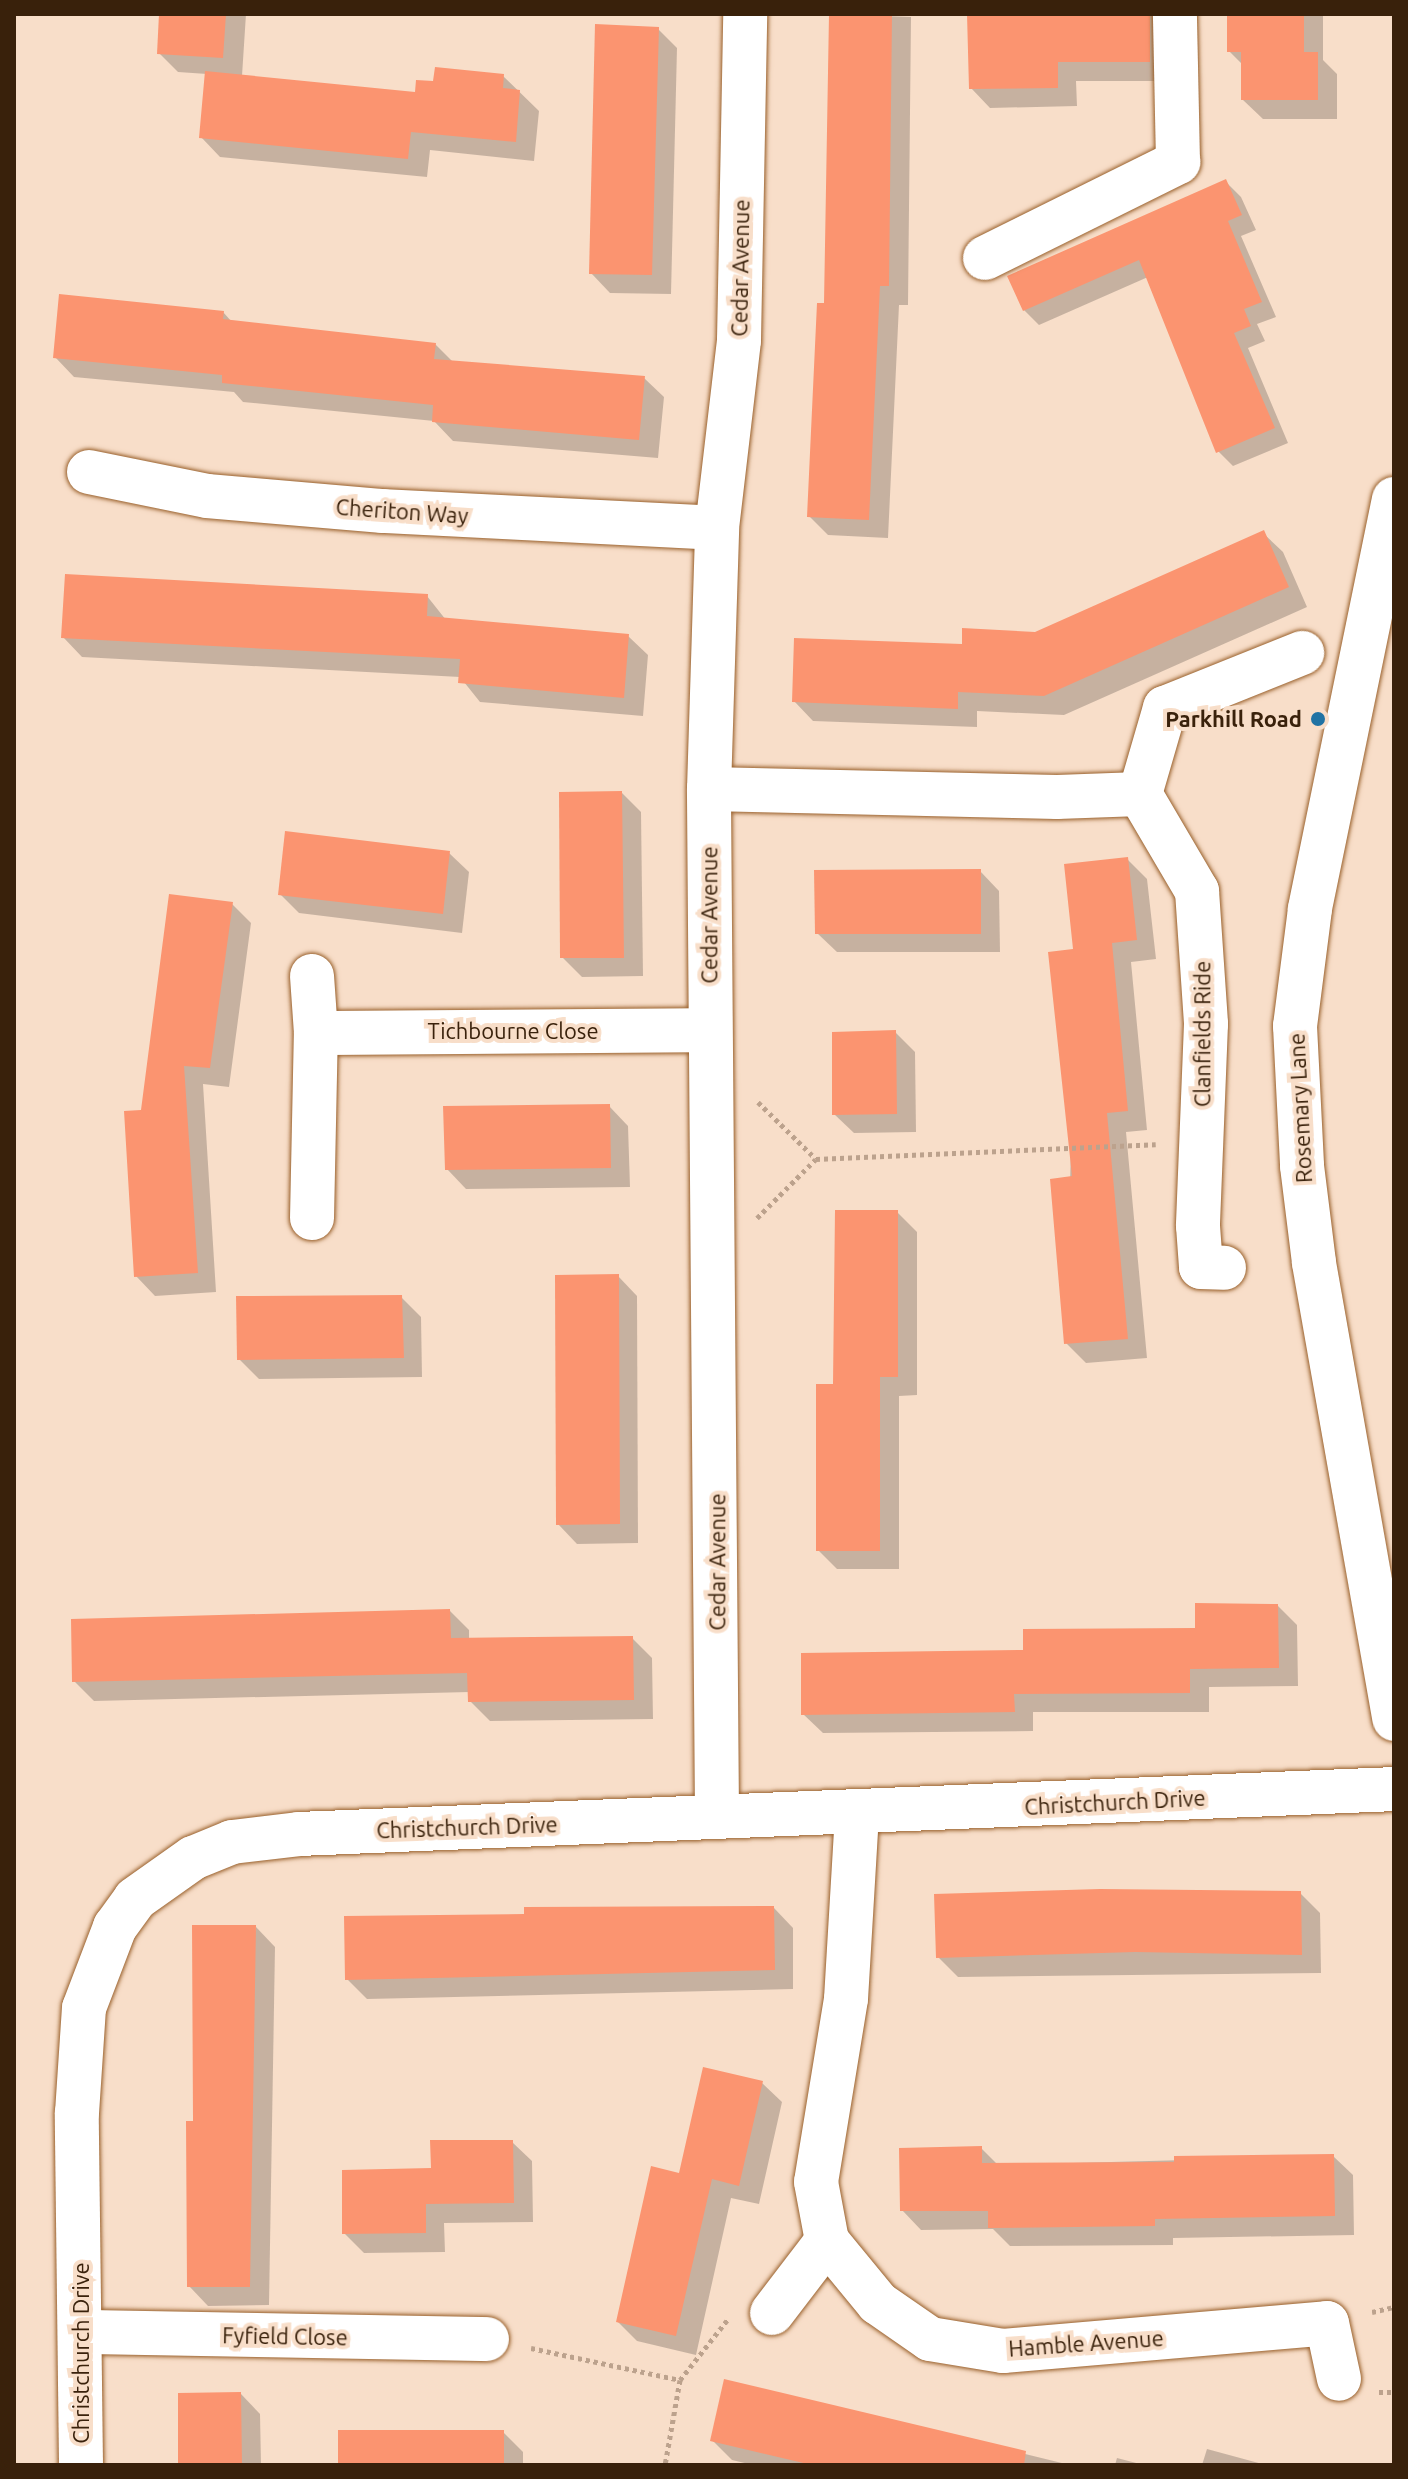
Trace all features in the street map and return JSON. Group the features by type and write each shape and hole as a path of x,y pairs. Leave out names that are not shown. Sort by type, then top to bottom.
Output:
{"street":[{"name":"Cedar Avenue","path":"717,1816 709,789 717,528 739,340 745,14"},
{"path":"985,258 1178,162 1174,106 1175,14"},
{"name":"Cheriton Way","path":"89,472 207,496 383,511 717,528"},
{"name":"Rosemary Lane","path":"1394,499 1385,590 1299,969 1295,1026 1302,1166 1314,1263 1394,1719"},
{"path":"709,789 1057,797 1140,794 1165,708 1302,653"},
{"name":"Clanfields Ride","path":"1140,794 1197,891 1206,1024 1201,1142 1201,1267 1224,1268"},
{"path":"312,976 316,1033 312,1218"},
{"name":"Tichbourne Close","path":"316,1033 710,1042"},
{"name":"Christchurch Drive","path":"81,2465 83,2332 77,2113 84,2008 115,1927 135,1899 162,1878 232,1842 299,1834 717,1816 857,1814 1394,1789"},
{"name":"Hamble Avenue","path":"857,1814 846,1999 816,2182 827,2241 878,2303 930,2339 1003,2351 1327,2323 1339,2379"},
{"path":"772,2313 827,2241"},
{"name":"Fyfield Close","path":"83,2332 487,2339"}],"path":[{"path":"710,1042 816,1159"},
{"path":"711,1265 816,1159 1201,1142"},
{"path":"665,2465 680,2380 731,2316 772,2313"},
{"path":"487,2339 680,2380"}],"building":[{"path":"159,14 226,14 223,58 157,54"},
{"path":"829,14 892,14 889,286 880,286 869,520 807,517 817,303 824,303"},
{"path":"967,14 1150,14 1150,62 1058,62 1058,88 969,89"},
{"path":"1227,14 1304,14 1304,52 1318,52 1318,100 1241,100 1241,52 1227,52"},
{"path":"595,24 659,27 652,275 589,274"},
{"path":"435,67 504,74 503,88 520,90 516,142 411,132 408,159 199,138 205,71 415,92 416,80 433,81"},
{"path":"1226,179 1242,215 1228,221 1262,302 1244,309 1251,326 1234,333 1275,428 1216,453 1139,260 1023,311 1007,276"},
{"path":"59,294 224,311 223,319 436,343 434,359 645,376 639,440 432,422 433,405 222,383 222,375 53,358"},
{"path":"1264,530 1289,587 1044,696 958,692 958,709 792,702 794,638 962,644 962,628 1035,632"},
{"path":"65,574 428,594 427,616 629,634 624,698 458,683 460,659 61,638"},
{"path":"622,791 624,958 560,958 559,792"},
{"path":"285,831 450,851 443,914 278,895"},
{"path":"1128,857 1137,940 1112,943 1128,1111 1107,1113 1128,1339 1064,1344 1050,1179 1072,1176 1048,952 1073,949 1064,864"},
{"path":"981,869 981,934 815,934 814,870"},
{"path":"169,894 233,902 210,1068 184,1066 198,1273 134,1277 124,1111 141,1110"},
{"path":"896,1030 897,1114 832,1115 832,1032"},
{"path":"610,1104 611,1168 445,1170 443,1106"},
{"path":"835,1210 898,1210 898,1377 880,1377 880,1551 816,1551 816,1384 833,1384"},
{"path":"619,1274 620,1524 556,1525 555,1275"},
{"path":"402,1295 404,1358 237,1360 236,1296"},
{"path":"1195,1603 1278,1604 1279,1668 1190,1669 1190,1693 1014,1694 1015,1712 801,1715 801,1653 1023,1650 1023,1629 1195,1628"},
{"path":"450,1609 451,1638 633,1636 634,1700 468,1702 467,1673 72,1682 71,1619"},
{"path":"1100,1889 1301,1891 1302,1955 1135,1952 936,1958 934,1894"},
{"path":"774,1906 775,1970 345,1980 344,1916 524,1914 524,1907"},
{"path":"192,1925 256,1925 250,2287 187,2287 186,2121 193,2121"},
{"path":"703,2067 763,2081 739,2186 712,2179 676,2336 616,2322 651,2166 679,2173"},
{"path":"430,2140 513,2140 514,2203 426,2204 426,2233 342,2234 342,2170 431,2168"},
{"path":"982,2146 982,2163 1174,2162 1174,2156 1334,2154 1335,2216 1155,2219 1155,2226 988,2228 988,2211 900,2211 899,2148"},
{"path":"724,2379 1026,2451 1024,2465 812,2465 710,2441"},
{"path":"241,2392 242,2465 178,2465 178,2393"},
{"path":"338,2430 504,2430 504,2465 338,2465"}],"place":[{"name":"Parkhill Road","path":"1318,719"}]}
